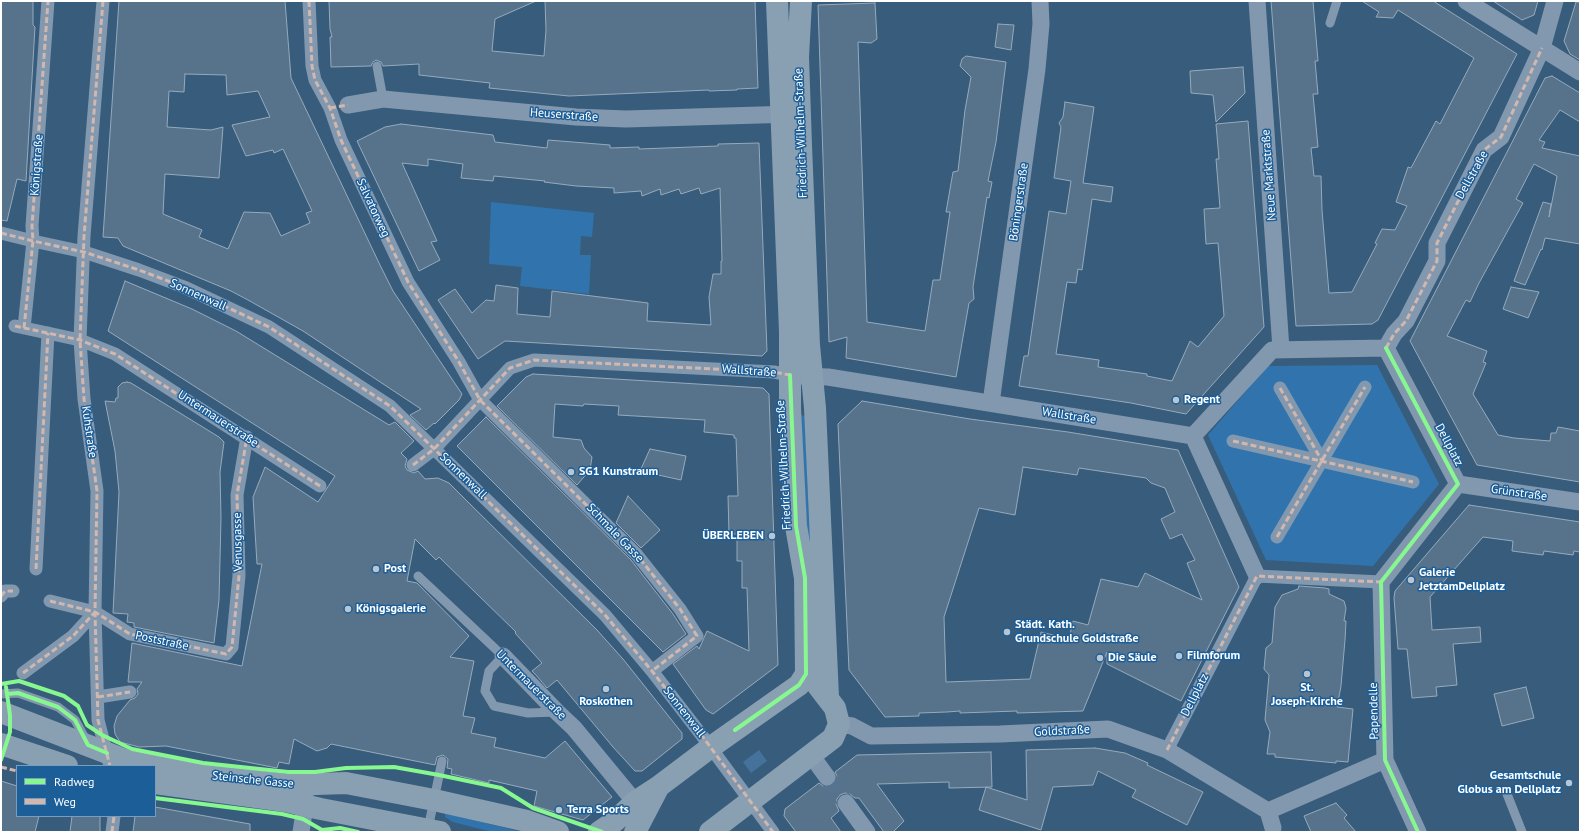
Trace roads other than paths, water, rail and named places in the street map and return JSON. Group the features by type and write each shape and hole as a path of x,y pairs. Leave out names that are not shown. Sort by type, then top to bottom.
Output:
{"main road":[{"name":"Friedrich-Wilhelm-Straße","path":"778,1 791,114 812,376 828,697"},
{"name":"Friedrich-Wilhelm-Straße","path":"801,1 798,57 791,114 790,375 796,526 805,578 803,679"},
{"path":"599,832 615,821 635,802 658,787 803,679 818,686 835,708 839,724 832,738 710,832"},
{"name":"Steinsche Gasse","path":"1,712 104,757 150,765"},
{"path":"1,744 64,765"},
{"name":"Steinsche Gasse","path":"156,766 205,775 287,786 305,795 434,830"},
{"name":"Steinsche Gasse","path":"156,783 285,801 346,783 434,800 527,821 558,832"},
{"path":"635,832 658,787"}],"street":[{"name":"Königstraße","path":"19,327 33,242 32,226 48,1"},
{"path":"84,252 84,236 103,1"},
{"name":"Salvatorweg","path":"309,1 313,71 317,85 330,108 341,140 408,282 459,362 480,400"},
{"name":"Böningerstraße","path":"991,403 1038,69 1041,24 1040,1"},
{"name":"Neue Marktstraße","path":"1257,1 1276,350"},
{"path":"1466,1 1580,72"},
{"name":"Dellstraße","path":"1386,348 1394,334 1410,315 1437,261 1437,243 1484,150 1501,137 1542,48 1555,1"},
{"name":"Heuserstraße","path":"330,108 383,99 576,117 626,119 791,114"},
{"name":"Sonnenwall","path":"1,233 33,242 84,252 184,287 269,328 390,406 605,615 652,671 711,747 773,832"},
{"name":"Kuhstraße","path":"84,252 80,340 84,399 97,490 95,612 98,720 104,757"},
{"name":"Untermauerstraße","path":"19,327 80,340 115,354 320,486"},
{"path":"36,569 48,333"},
{"path":"1381,582 1257,576 1193,436 1276,350 1386,348"},
{"name":"Dellplatz","path":"1381,582 1458,484 1386,348"},
{"name":"Wallstraße","path":"413,465 434,449 510,368 534,360 774,372 790,375 828,377 1193,436"},
{"path":"1277,537 1365,387"},
{"path":"1280,388 1322,461"},
{"name":"Schmale Gasse","path":"480,400 637,555 680,609 697,636 652,671"},
{"name":"Venusgasse","path":"232,647 239,576 237,494 246,437"},
{"path":"1233,441 1413,482"},
{"name":"Grünstraße","path":"1458,484 1580,502"},
{"name":"Dellplatz","path":"1167,750 1257,576"},
{"name":"Papendelle","path":"1381,582 1385,760 1418,832"},
{"path":"23,673 73,636 95,612 50,601"},
{"name":"Poststraße","path":"95,612 130,634 226,654 232,647"},
{"name":"Untermauerstraße","path":"503,656 574,728 635,802"},
{"path":"98,697 130,692"},
{"name":"Goldstraße","path":"839,724 852,726 871,736 1000,734 1108,729 1167,750 1268,811"},
{"path":"811,754 828,777"},
{"path":"1273,830 1268,811 1385,760"},
{"path":"301,832 305,795"},
{"path":"846,803 867,832"},
{"path":"112,832 114,817"}],"lane":[{"path":"1330,23 1337,1"},
{"path":"377,66 383,99"},
{"name":"Untermauerstraße","path":"418,576 503,656"},
{"path":"503,656 488,671 485,691 494,706 528,713 557,712"},
{"path":"1,694 18,693 58,707 75,720 104,757"},
{"path":"434,830 434,800 442,761"},
{"path":"1507,794 1522,832"}],"tunnel":[{"path":"827,777 846,803"}],"place":[{"name":"Regent","path":"1176,400"},
{"name":"SG1 Kunstraum","path":"571,472"},
{"name":"ÜBERLEBEN","path":"772,536"},
{"name":"Post","path":"376,569"},
{"name":"Galerie JetztamDellplatz","path":"1411,580"},
{"name":"Königsgalerie","path":"348,609"},
{"name":"Städt. Kath. Grundschule Goldstraße","path":"1007,632"},
{"name":"Filmforum","path":"1179,656"},
{"name":"Die Säule","path":"1100,658"},
{"name":"St. Joseph-Kirche","path":"1307,674"},
{"name":"Roskothen","path":"606,689"},
{"name":"Gesamtschule Globus am Dellplatz","path":"1569,783"},
{"name":"Terra Sports","path":"559,810"}]}
